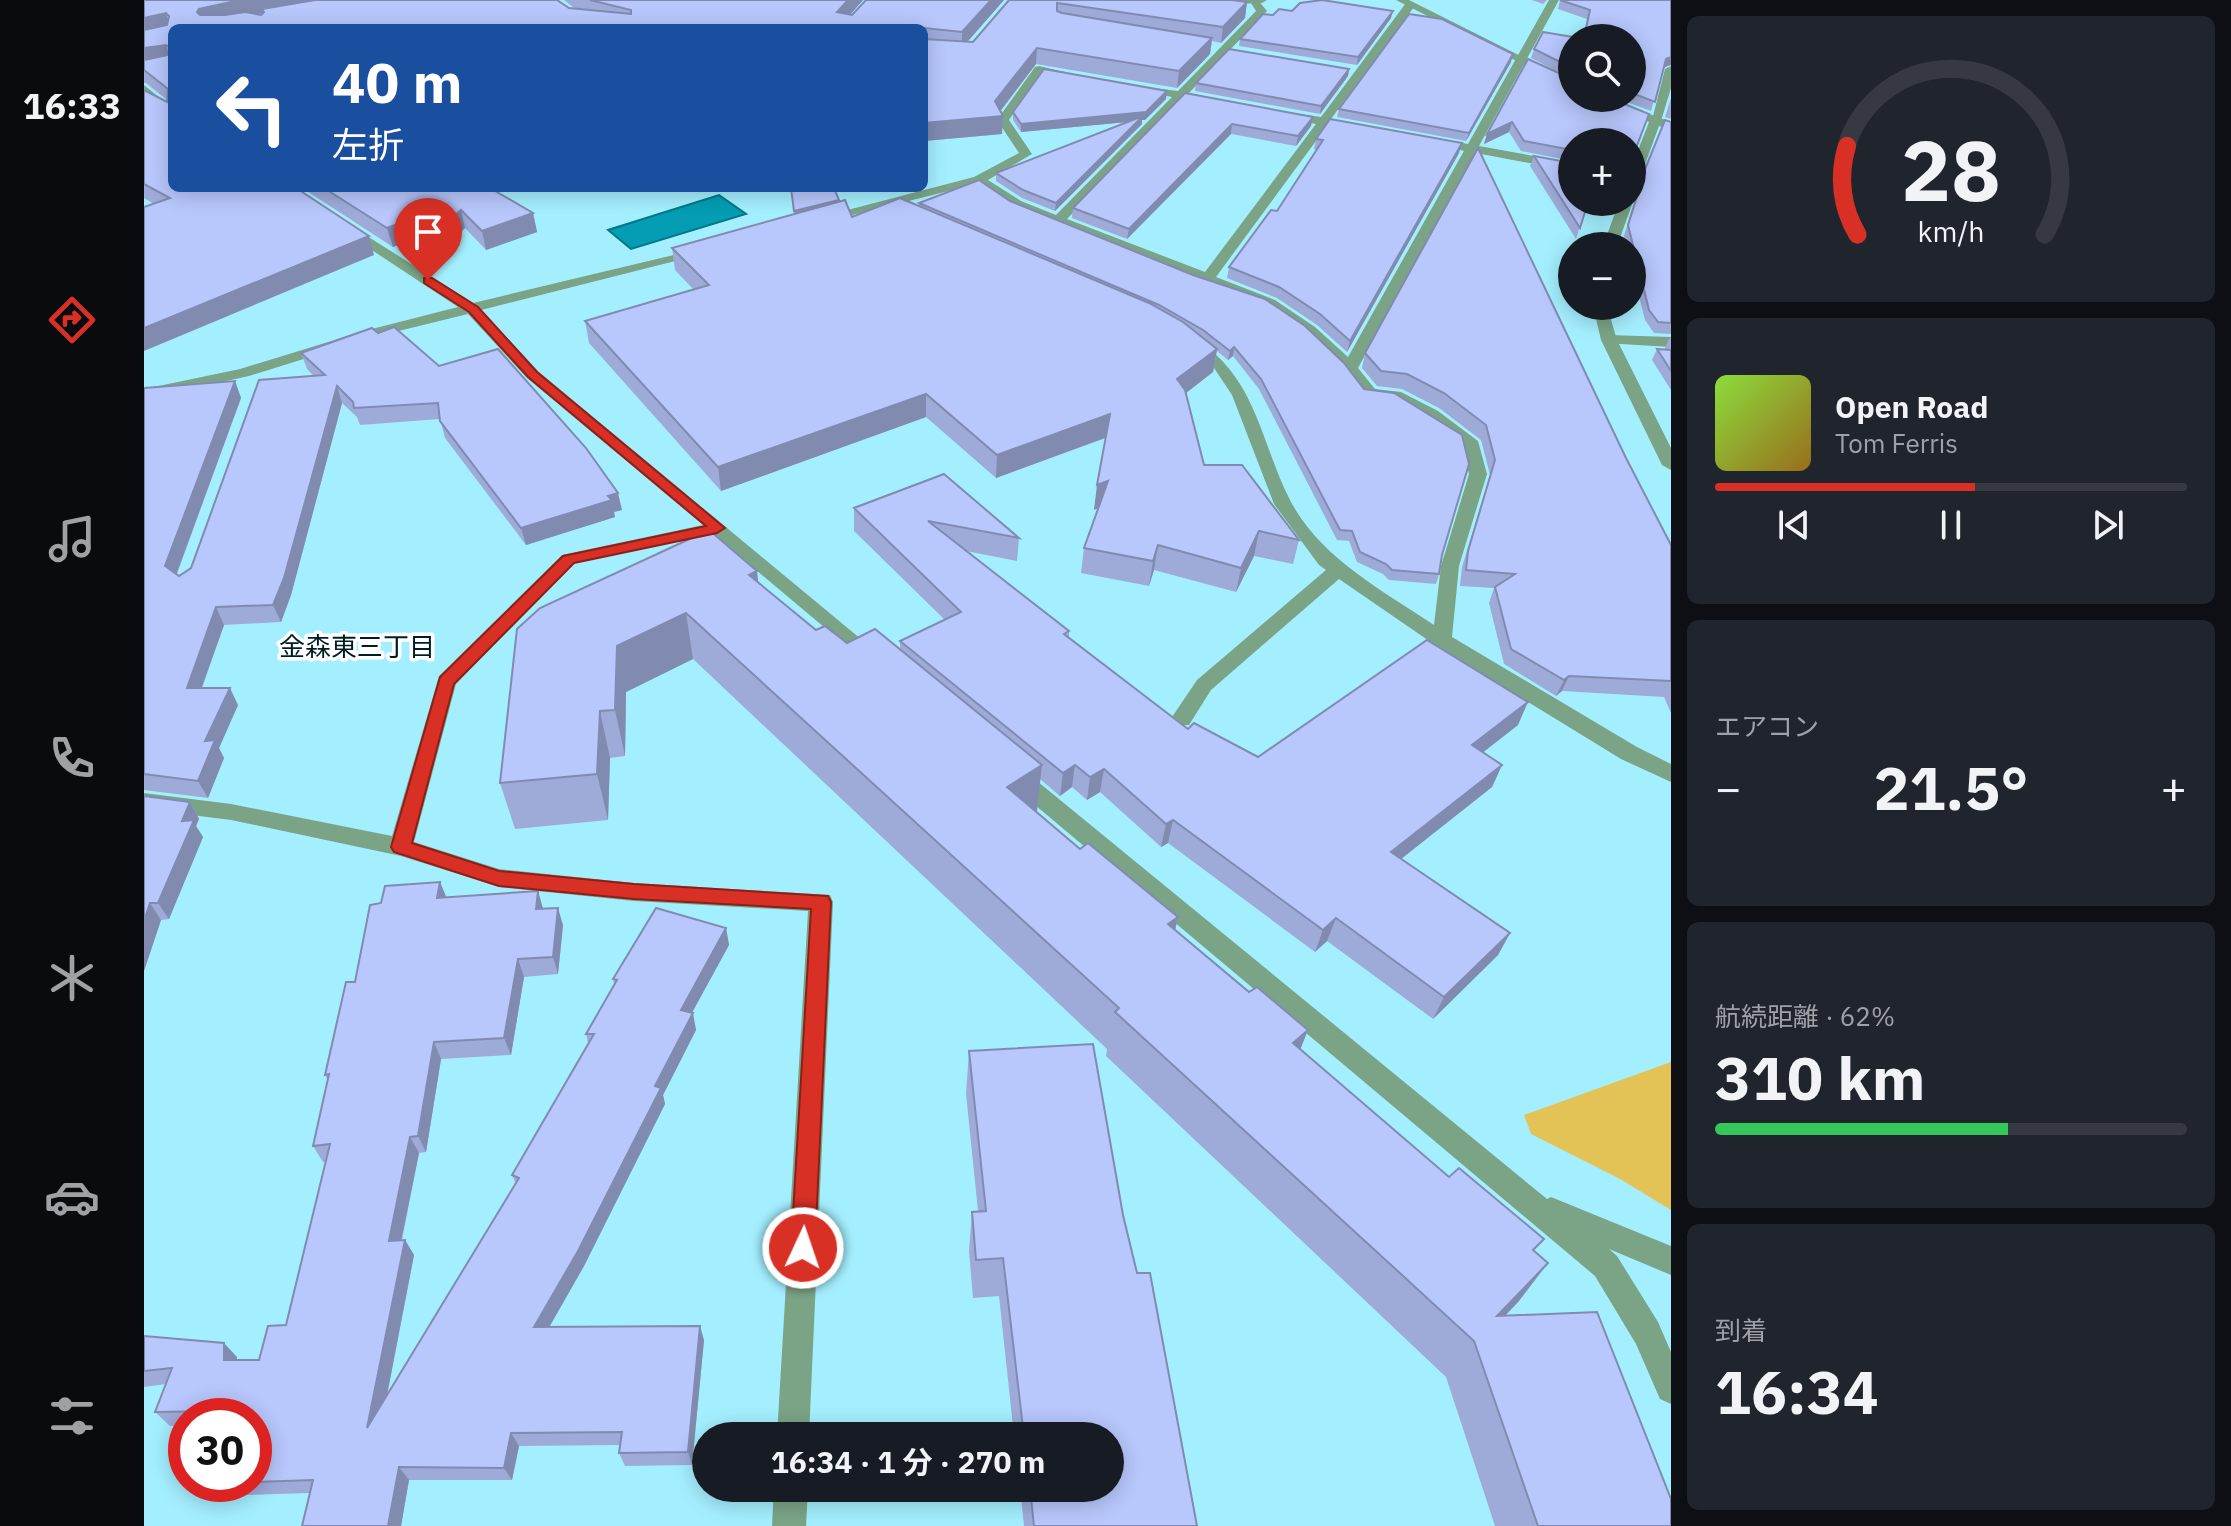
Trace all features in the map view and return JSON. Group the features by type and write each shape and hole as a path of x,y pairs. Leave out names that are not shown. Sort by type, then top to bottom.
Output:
{"street":[{"path":"1196,4 1262,0"},
{"path":"1350,368 1554,0"},
{"path":"1059,220 1262,11 1253,1"},
{"path":"1208,278 1361,72 1406,2 1558,79"},
{"path":"1210,47 1240,52"},
{"path":"928,188 979,180 1026,154 1003,120 1039,69 1086,78"},
{"path":"1345,69 1361,72"},
{"path":"1646,145 1671,69"},
{"path":"1117,84 1223,103"},
{"path":"144,88 154,101 168,110"},
{"path":"1267,111 1368,129"},
{"path":"1632,112 1671,126"},
{"path":"1413,138 1558,164"},
{"path":"979,180 1016,204 1270,303 1310,330 1350,368 1370,394 1395,395 1432,415 1469,441 1478,474 1450,566 1442,640"},
{"path":"810,222 882,195 907,215"},
{"path":"333,218 473,310 533,375 888,670"},
{"path":"144,394 261,374 369,334 718,246"},
{"path":"1604,320 1609,340 1666,448 1671,465"},
{"path":"1175,332 1220,365 1240,395 1283,504 1326,561 1442,640 1629,753 1671,774"},
{"path":"1609,340 1671,342"},
{"path":"401,847 446,681 569,559 717,528"},
{"path":"1181,720 1204,685 1338,570"},
{"path":"997,761 1606,1266 1647,1333 1671,1388"},
{"path":"144,801 231,812 401,847 499,878 634,892 821,902 794,1422"},
{"path":"1528,1201 1671,1261"},
{"path":"789,1526 790,1502"}],"shaded area":[{"path":"1671,1062 1671,1210 1620,1179 1531,1134 1524,1115"}],"water":[{"path":"719,195 746,214 631,249 608,230"}],"building":[{"path":"144,0 240,0 197,12 200,15 245,12 261,15 264,12 262,9 315,0 557,0 569,8 631,14 631,10 590,0 848,0 837,12 852,15 866,0 991,0 962,32 928,28 928,24 168,24 168,46 144,48 144,30 167,25 169,16 166,13 144,18"},
{"path":"1009,0 1247,2 1223,27 1057,3 1057,11 1062,13 1212,38 1179,71 1037,48 995,101 1003,116 928,123 928,39 973,42"},
{"path":"1322,0 1393,11 1358,57 1240,39 1263,14 1273,15 1279,9 1292,11 1300,3"},
{"path":"1560,0 1671,0 1671,57 1666,59 1655,102 1646,98 1646,24 1587,24 1590,10"},
{"path":"1409,14 1442,19 1513,54 1469,133 1339,109"},
{"path":"1543,32 1558,34 1558,61 1534,49"},
{"path":"1229,49 1349,69 1321,106 1196,83"},
{"path":"168,55 168,89 144,70 144,60"},
{"path":"1528,59 1558,73 1558,112 1649,114 1644,128 1558,128 1558,147 1524,141 1512,122 1487,134"},
{"path":"1044,69 1167,91 1146,112 1021,124 1013,112"},
{"path":"168,89 168,192 302,192 369,236 144,328 144,207 170,198 144,184 144,90 167,102"},
{"path":"1185,93 1313,117 1298,136 1232,124 1129,229 1073,208"},
{"path":"1143,116 1056,203 1023,190 996,173"},
{"path":"1330,119 1462,143 1350,341 1320,314 1279,287 1229,267 1271,210 1277,211 1323,140 1316,139"},
{"path":"1665,120 1671,122 1671,323 1658,322 1649,310 1646,298 1646,232 1630,232 1631,216 1646,216 1646,167"},
{"path":"1478,148 1558,320 1671,545 1671,681 1569,676 1564,680 1511,649 1495,587 1515,574 1466,570 1468,551 1495,460 1486,425 1444,393 1407,374 1381,371 1365,353"},
{"path":"1534,156 1558,160 1558,194"},
{"path":"979,180 1010,201 1193,275 1265,299 1305,326 1344,363 1364,389 1394,393 1462,435 1469,464 1439,574 1392,570 1360,552 1352,531 1340,530 1261,379 1234,347 1230,351 1203,330 1159,305 919,203"},
{"path":"330,192 497,192 533,213 482,231 461,210 441,228 421,215 387,228"},
{"path":"792,192 836,192 839,200 794,211"},
{"path":"900,198 1149,303 1183,322 1217,349 1177,379 1185,390 1204,465 1242,465 1299,540 1259,531 1241,568 1158,545 1153,561 1084,548 1108,481 1097,485 1110,414 997,455 926,394 718,467 585,321 709,285 672,248 845,200 852,217"},
{"path":"1572,216 1584,216 1580,228"},
{"path":"394,327 439,366 498,349 586,448 618,493 608,496 612,500 521,528 440,421 438,403 354,408 353,402 337,386 284,578 273,605 216,607 187,688 230,688 205,741 215,740 198,781 144,774 144,388 235,381 165,566 179,576 191,568 259,380 325,375 301,353 372,328 378,333"},
{"path":"1657,349 1671,350 1671,371"},
{"path":"944,474 1019,538 928,521 1069,631 1064,634 1188,729 1194,723 1258,757 1427,640 1528,702 1472,745 1502,765 1391,852 1510,933 1444,997 1336,918 1323,930 1173,820 1166,824 1104,769 1090,777 1075,765 1063,773 900,641 961,612 854,508"},
{"path":"709,530 757,571 749,575 816,630 825,626 847,643 875,629 1042,765 1007,787 1080,849 1088,843 1178,917 1168,924 1249,992 1257,987 1308,1030 1293,1043 1449,1177 1459,1168 1544,1239 1533,1250 1548,1263 1497,1316 1597,1312 1671,1499 1671,1526 1538,1526 1474,1341 1115,1012 1119,1008 686,613 617,646 615,710 600,711 597,774 500,783 517,629 540,608"},
{"path":"144,796 190,802 182,821 194,820 158,903 150,903 144,921"},
{"path":"440,882 437,898 538,891 536,909 558,908 553,957 518,959 504,1038 434,1042 418,1136 410,1137 389,1241 405,1240 367,1428 519,1178 512,1175 594,1034 586,1034 617,980 613,979 656,908 726,928 681,1010 693,1013 655,1086 661,1088 578,1251 534,1327 700,1326 688,1452 619,1453 622,1432 511,1433 504,1468 399,1467 388,1526 302,1526 313,1480 272,1481 272,1398 168,1398 168,1412 155,1412 172,1368 144,1371 144,1336 224,1343 224,1360 259,1360 268,1326 286,1325 330,1144 313,1146 329,1074 325,1075 346,982 355,982 370,905 381,903 385,886"},
{"path":"1093,1044 1123,1215 1137,1273 1150,1273 1197,1526 1034,1526 1031,1502 1124,1502 1124,1422 1022,1422 1003,1258 976,1260 972,1212 986,1211 969,1051"}],"district":[{"name":"金森東三丁目","path":"357,646"}],"route":[{"path":"428,280 473,310 533,375 717,528 569,559 446,681 401,847 499,878 634,892 821,902 803,1248"}]}
